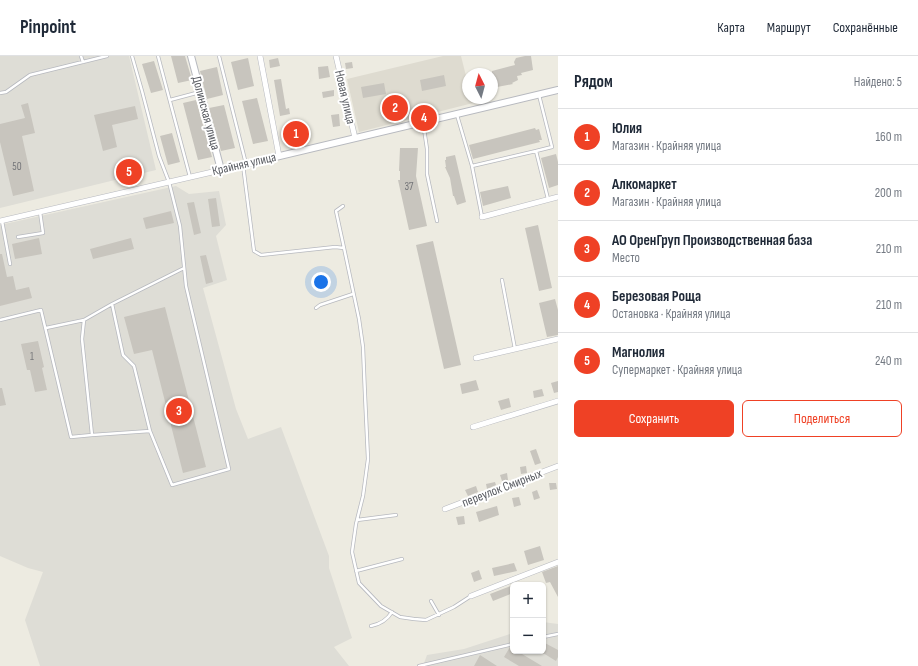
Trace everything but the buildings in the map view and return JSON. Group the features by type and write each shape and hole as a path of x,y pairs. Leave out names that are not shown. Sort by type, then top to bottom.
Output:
{"street":[{"name":"Долинская улица","path":"191,56 221,170"},
{"path":"260,56 279,156"},
{"name":"Новая улица","path":"336,56 355,138"},
{"name":"Крайняя улица","path":"1,221 558,90"},
{"path":"482,217 558,197"},
{"path":"476,358 558,339"},
{"path":"473,427 558,401"},
{"name":"переулок Смирных","path":"445,509 558,466"},
{"path":"471,596 558,562"}],"lane":[{"path":"81,56 83,62"},
{"path":"0,93 6,92 30,75 106,56"},
{"path":"112,304 123,355 134,366 150,431 172,485 229,469 186,286 180,226 169,182 159,156 132,56"},
{"path":"158,56 190,177"},
{"path":"219,56 245,164 254,251 261,255 335,247 344,248"},
{"path":"170,100 200,92"},
{"path":"472,166 552,147 538,94"},
{"path":"456,113 472,166 482,217"},
{"path":"423,122 427,149 426,174 437,221"},
{"path":"536,151 548,199"},
{"path":"343,206 336,211 359,319 363,347 368,459 363,496 357,520 352,552 359,583 381,606 400,617 426,620 471,596"},
{"path":"18,237 43,233 40,212"},
{"path":"1,221 10,264"},
{"path":"46,328 84,320 112,304 184,268"},
{"path":"502,280 515,349"},
{"path":"316,308 320,305 353,294"},
{"path":"0,320 41,310 71,437 150,431"},
{"path":"84,320 82,339 92,435"},
{"path":"357,520 396,515"},
{"path":"356,571 402,559"},
{"path":"431,601 439,614"},
{"path":"371,626 388,619 392,612"},
{"path":"546,636 558,634"},
{"path":"420,666 510,645"}],"shaded area":[{"path":"0,56 129,56 156,170 0,208"},
{"path":"443,56 461,56 464,68 462,68 462,104 469,104 359,132 347,79"},
{"path":"176,186 189,194 219,191 226,225 216,236 227,280 203,288 236,409 248,439 281,427 329,556 329,568 352,638 334,647 349,666 40,666 25,620 43,572 28,568 0,556 0,225"},
{"path":"546,622 558,624 558,666 423,666 427,655 464,649 510,634 510,654 546,654"}],"place":[{"name":"Алкомаркет","path":"395,108"},
{"name":"Березовая Роща","path":"424,118"},
{"name":"Юлия","path":"296,134"},
{"name":"Магнолия","path":"129,172"},
{"name":"АО ОренГруп Производственная база","path":"179,411"}]}
